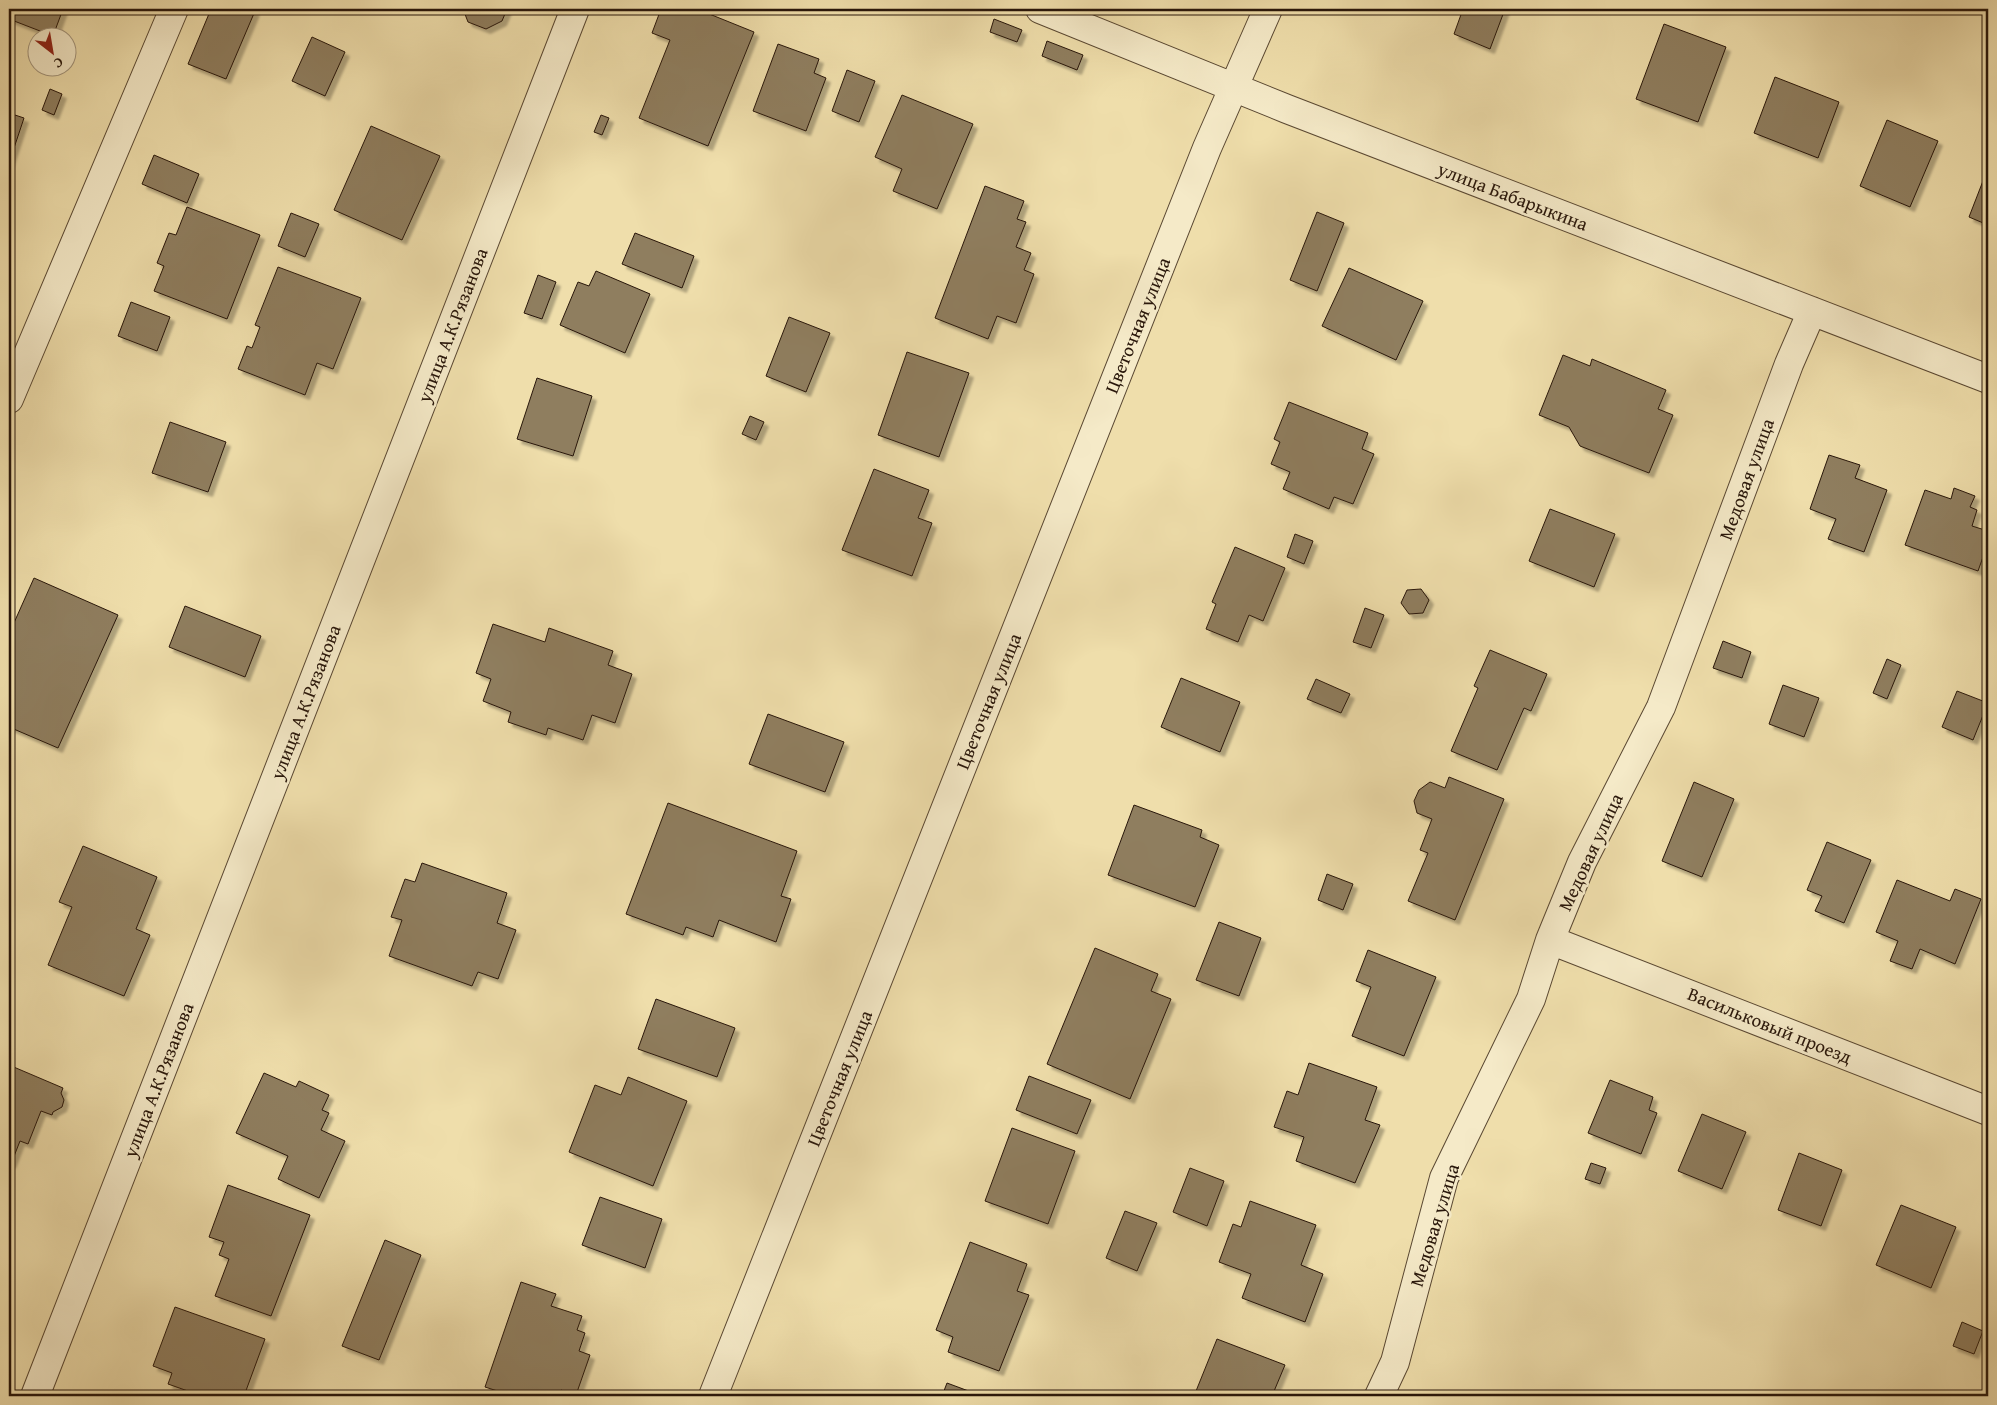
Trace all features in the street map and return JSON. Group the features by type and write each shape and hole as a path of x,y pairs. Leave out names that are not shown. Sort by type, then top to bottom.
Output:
{"street":[{"path":"9,399 174,9"},
{"name":"улица А.К.Рязанова","path":"35,1396 575,9"},
{"name":"улица Бабарыкина","path":"1040,9 1234,88 1988,379"},
{"name":"Цветочная улица","path":"713,1396 1200,167 1268,9"},
{"name":"Медовая улица","path":"1380,1396 1395,1362 1444,1178 1530,999 1550,940 1582,862 1661,707 1789,364 1812,311"},
{"name":"Васильковый проезд","path":"1550,940 1988,1111"}],"building":[{"path":"9,9 63,9 56,28 32,28 9,19"},
{"path":"211,9 249,9 255,11 226,79 188,64"},
{"path":"463,9 507,9 502,21 486,29 468,22"},
{"path":"661,9 697,9 754,32 708,146 639,118 670,40 652,33"},
{"path":"1463,9 1505,9 1490,49 1454,34"},
{"path":"994,19 1022,30 1017,42 990,32"},
{"path":"1664,24 1726,47 1698,122 1636,99"},
{"path":"312,37 345,52 325,96 292,81"},
{"path":"1047,41 1083,55 1077,70 1042,56"},
{"path":"778,44 819,59 814,73 826,78 806,131 753,111"},
{"path":"847,70 875,81 859,122 832,111"},
{"path":"1775,77 1839,102 1818,158 1754,133"},
{"path":"50,89 62,94 54,115 42,110"},
{"path":"902,95 973,124 937,209 893,191 902,169 875,157"},
{"path":"9,113 24,118 9,163"},
{"path":"601,115 609,118 602,135 594,132"},
{"path":"1887,120 1938,141 1910,207 1860,186"},
{"path":"371,126 440,156 402,240 334,210"},
{"path":"154,155 199,174 187,203 142,184"},
{"path":"1988,168 1988,225 1969,217"},
{"path":"985,186 1024,201 1017,219 1026,222 1016,247 1031,253 1024,270 1034,274 1016,323 997,316 988,339 935,318"},
{"path":"187,207 260,235 227,319 154,291 164,266 157,263 169,233 176,235"},
{"path":"1317,212 1344,223 1317,291 1290,280"},
{"path":"291,213 319,224 305,257 278,246"},
{"path":"635,233 694,256 682,288 622,264"},
{"path":"278,267 361,298 333,369 317,363 305,395 238,369 247,346 252,348 260,327 255,325"},
{"path":"1349,268 1423,301 1396,360 1322,326"},
{"path":"596,271 650,294 625,353 560,325 578,282 589,286"},
{"path":"538,275 556,282 542,319 524,313"},
{"path":"131,302 170,317 157,351 118,336"},
{"path":"789,317 830,333 806,392 766,376"},
{"path":"907,352 969,373 939,457 878,435"},
{"path":"1563,355 1590,366 1592,359 1666,390 1658,409 1673,415 1649,473 1580,446 1569,427 1539,415"},
{"path":"537,378 592,396 573,456 517,439"},
{"path":"1289,402 1368,433 1362,449 1374,454 1353,504 1334,497 1329,509 1283,489 1290,472 1271,464 1280,442 1274,439"},
{"path":"750,416 764,422 756,440 742,434"},
{"path":"170,422 226,442 208,492 152,473"},
{"path":"1829,455 1860,465 1855,478 1887,490 1864,552 1828,539 1836,519 1810,509"},
{"path":"874,469 929,490 918,518 932,523 912,576 842,550"},
{"path":"1954,488 1975,496 1970,507 1977,510 1972,526 1988,531 1988,543 1978,571 1905,545 1925,490 1951,499"},
{"path":"1550,509 1615,534 1594,587 1529,561"},
{"path":"1295,534 1313,541 1304,564 1287,557"},
{"path":"1235,547 1285,568 1263,621 1249,615 1238,642 1206,629 1216,604 1212,602"},
{"path":"34,578 118,615 58,748 9,727 9,634"},
{"path":"1421,589 1429,600 1423,613 1409,614 1401,603 1407,590"},
{"path":"185,606 261,636 245,677 169,647"},
{"path":"1365,608 1384,615 1371,648 1353,642"},
{"path":"493,624 545,642 549,628 613,651 608,665 632,674 615,723 592,715 583,740 548,728 546,735 508,722 511,712 483,701 491,679 476,673"},
{"path":"1723,641 1751,652 1742,678 1713,668"},
{"path":"1490,650 1547,674 1531,711 1524,708 1497,770 1451,751 1478,688 1474,686"},
{"path":"1887,659 1901,665 1887,699 1873,693"},
{"path":"1181,678 1240,702 1220,752 1161,727"},
{"path":"1316,679 1350,694 1341,713 1307,699"},
{"path":"1783,685 1819,698 1804,737 1769,724"},
{"path":"1957,691 1988,703 1973,740 1942,727"},
{"path":"768,714 844,742 825,792 749,764"},
{"path":"1449,777 1504,799 1455,920 1408,901 1428,853 1420,850 1432,819 1417,813 1414,801 1419,790 1430,782 1445,788"},
{"path":"1694,782 1734,799 1702,877 1662,861"},
{"path":"668,803 797,851 781,896 791,899 776,942 719,920 713,937 686,927 683,935 626,914"},
{"path":"1134,805 1202,830 1200,837 1219,845 1195,907 1108,875"},
{"path":"1827,842 1871,860 1844,923 1815,911 1822,896 1807,890"},
{"path":"83,846 157,877 136,929 150,935 124,996 48,965 72,907 59,902"},
{"path":"422,863 507,893 497,923 516,930 498,979 478,972 472,986 389,956 402,920 391,917 405,879 415,882"},
{"path":"1327,874 1353,884 1343,910 1318,900"},
{"path":"1897,880 1950,901 1955,889 1981,899 1955,964 1920,949 1912,969 1890,961 1898,941 1876,932"},
{"path":"1219,922 1261,938 1239,996 1196,980"},
{"path":"1095,948 1158,974 1151,991 1171,999 1130,1099 1047,1064"},
{"path":"1368,950 1436,977 1404,1056 1352,1036 1371,987 1356,981"},
{"path":"656,999 735,1028 717,1077 638,1049"},
{"path":"1309,1063 1377,1087 1365,1120 1380,1125 1355,1183 1296,1161 1304,1137 1274,1127 1287,1091 1298,1095"},
{"path":"9,1065 63,1088 61,1093 64,1100 62,1107 53,1112 52,1115 41,1111 28,1144 20,1141 11,1164 9,1163"},
{"path":"264,1073 296,1087 299,1081 329,1095 322,1110 329,1113 321,1130 345,1141 319,1198 278,1179 288,1156 236,1133"},
{"path":"1029,1076 1091,1100 1077,1134 1016,1110"},
{"path":"628,1077 687,1101 653,1186 569,1152 595,1085 621,1095"},
{"path":"1610,1080 1653,1097 1649,1110 1657,1113 1641,1154 1588,1133"},
{"path":"1702,1114 1746,1132 1722,1189 1678,1171"},
{"path":"1012,1128 1075,1151 1048,1224 985,1201"},
{"path":"1799,1153 1842,1170 1821,1226 1778,1210"},
{"path":"1591,1163 1606,1168 1600,1184 1585,1179"},
{"path":"1190,1168 1224,1181 1207,1226 1173,1212"},
{"path":"228,1185 310,1215 271,1316 215,1296 229,1259 219,1255 224,1242 209,1237"},
{"path":"600,1197 662,1219 645,1268 582,1245"},
{"path":"1250,1201 1316,1225 1301,1265 1323,1274 1305,1322 1242,1298 1251,1274 1219,1262 1233,1224 1241,1227"},
{"path":"1901,1205 1956,1227 1931,1288 1876,1265"},
{"path":"1125,1211 1157,1223 1137,1271 1106,1258"},
{"path":"385,1240 421,1255 379,1360 342,1346"},
{"path":"970,1242 1027,1264 1017,1291 1029,1295 999,1371 948,1352 953,1337 936,1330"},
{"path":"521,1282 556,1294 551,1306 582,1316 577,1330 585,1333 579,1351 590,1355 576,1395 561,1390 559,1396 513,1396 485,1387"},
{"path":"175,1307 265,1339 244,1396 202,1396 168,1384 172,1373 153,1366"},
{"path":"1962,1322 1983,1331 1974,1354 1953,1346"},
{"path":"1217,1339 1285,1365 1272,1396 1194,1396"},
{"path":"947,1383 982,1396 942,1396"}]}
